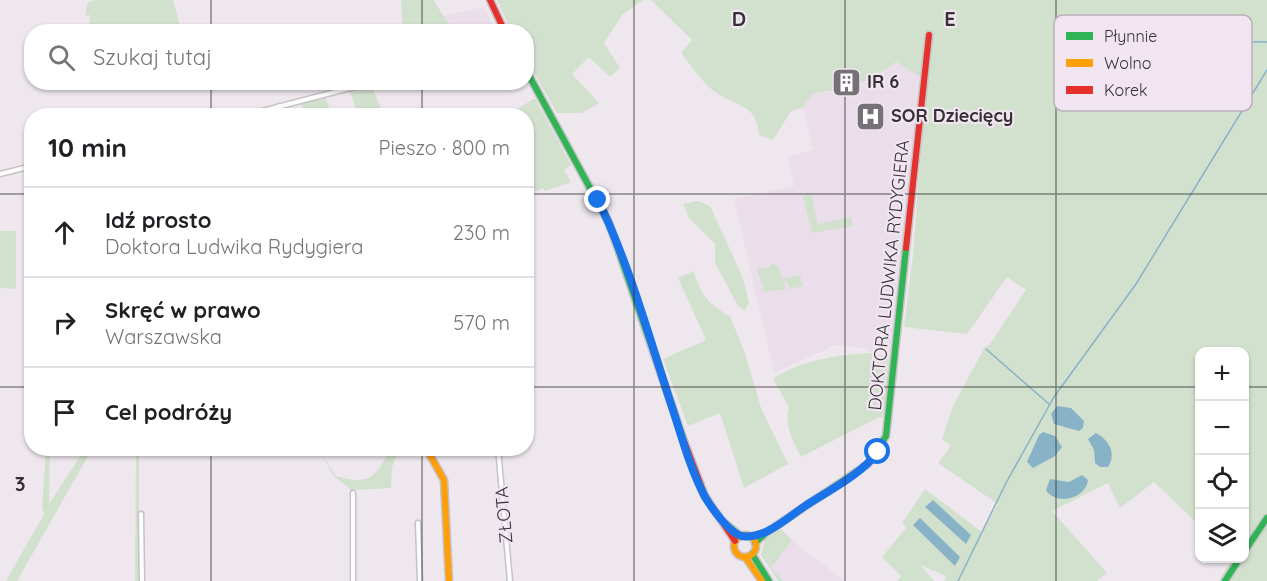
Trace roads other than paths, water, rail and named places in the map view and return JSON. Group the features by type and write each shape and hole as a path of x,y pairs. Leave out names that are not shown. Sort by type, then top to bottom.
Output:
{"street":[{"path":"490,0 501,24"},
{"name":"DOKTORA LUDWIKA RYDYGIERA","path":"753,540 859,471 878,452 886,436 910,234 922,81 929,35"},
{"path":"534,85 609,223 690,460 705,496 718,517 738,538 753,540 752,554 769,581"},
{"path":"272,108 342,90"},
{"path":"0,174 24,168"},
{"path":"430,456 444,480 449,581"},
{"name":"ZŁOTA","path":"499,456 510,581"},
{"path":"353,493 353,581"},
{"path":"141,514 142,581"},
{"path":"1249,546 1267,518"},
{"path":"418,523 420,581"},
{"path":"738,538 735,551 745,557 762,581"},
{"path":"745,557 752,554"},
{"path":"1225,581 1237,563"}],"water":[{"path":"1057,406 1071,408 1084,421 1083,428 1079,431 1054,424 1051,414"},
{"path":"1043,432 1055,436 1062,447 1055,456 1033,468 1027,462 1039,435"},
{"path":"1096,433 1105,439 1112,452 1108,467 1100,467 1095,463 1094,450 1088,439"},
{"path":"1082,475 1088,480 1086,487 1076,496 1056,498 1046,490 1050,479 1069,482"},
{"path":"933,500 971,535 966,544 925,507"},
{"path":"920,518 960,557 955,566 913,525"}],"waterway":[{"path":"1252,42 1267,42"},
{"path":"1252,95 1267,70"},
{"path":"958,581 1007,481 1054,397 1136,284 1242,111"},
{"path":"986,349 1049,404"}],"place":[{"name":"IR 6","path":"846,82"},
{"name":"SOR Dziecięcy","path":"870,116"}]}
